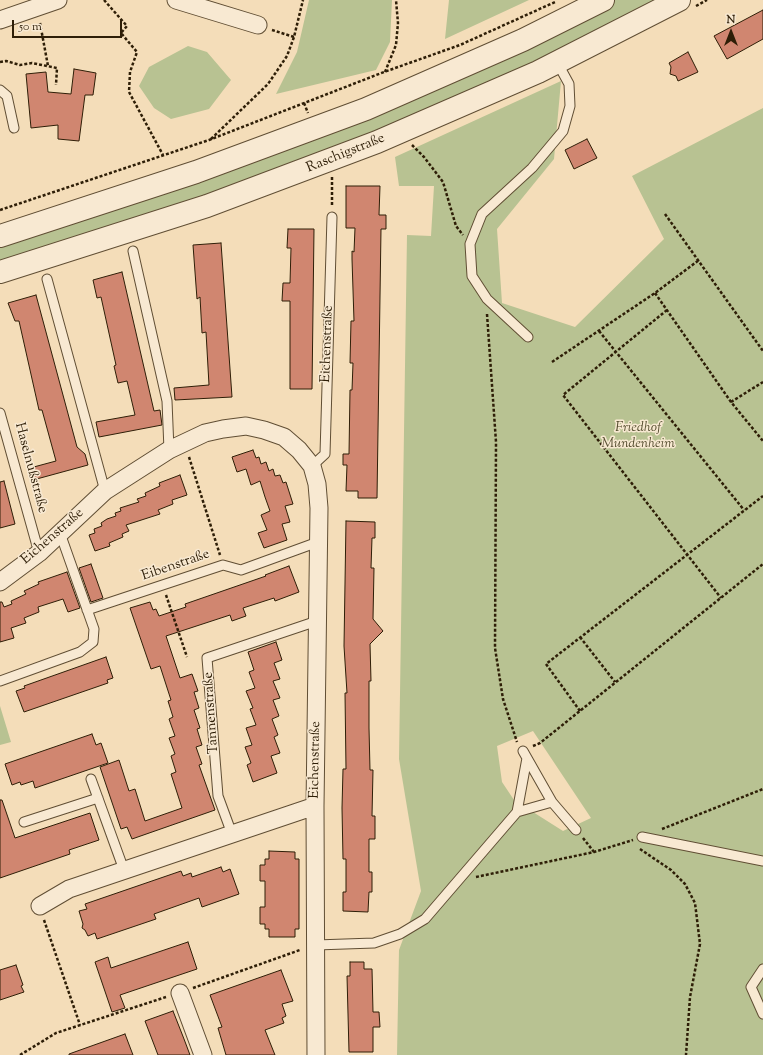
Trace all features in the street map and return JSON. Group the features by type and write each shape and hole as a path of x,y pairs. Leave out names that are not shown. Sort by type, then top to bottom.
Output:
{"street":[{"path":"0,20 37,9 58,0"},
{"path":"176,0 258,25"},
{"path":"0,236 196,172 366,109 523,40 603,0"},
{"name":"Raschigstraße","path":"0,272 207,206 327,162 538,72 679,0"},
{"path":"523,40 538,72"},
{"name":"Eichenstraße","path":"0,582 38,553 104,491 176,447 205,433 246,426 264,430 284,437 299,450 312,466 317,484 318,500 315,806 316,1055"},
{"path":"40,906 70,889 315,806"},
{"path":"180,993 203,1055"}],"lane":[{"path":"528,337 487,299 472,276 470,244 482,214 532,168 563,131 570,106 569,84 557,62"},
{"path":"0,90 7,96 14,128"},
{"name":"Eichenstraße","path":"312,466 325,454 332,217"},
{"path":"133,251 176,447"},
{"path":"47,279 104,491"},
{"name":"Haselnußstraße","path":"0,413 38,553"},
{"path":"0,681 80,652 93,642 94,628 60,533"},
{"name":"Eibenstraße","path":"87,610 223,565 241,570 318,542"},
{"name":"Tannenstraße","path":"232,834 218,796 207,658 317,621"},
{"path":"525,755 552,802 576,830"},
{"path":"316,945 374,943 400,934 425,919 517,812 525,755"},
{"path":"91,779 124,870"},
{"path":"24,822 98,798"},
{"path":"517,812 552,802"},
{"path":"642,837 763,861"},
{"path":"763,969 750,987 763,1014"}],"path":[{"path":"104,0 127,26 121,33 137,52 130,72 129,92 163,155"},
{"path":"210,140 268,84 287,56 294,37 303,0"},
{"path":"384,72 396,45 398,23 396,0"},
{"path":"0,210 210,140 384,72 460,45 559,0"},
{"path":"37,9 48,66"},
{"path":"258,25 294,37"},
{"path":"0,62 6,61 20,65 32,64 57,68 56,85"},
{"path":"410,144 424,157 443,182 456,226 470,244"},
{"path":"332,176 332,217"},
{"path":"665,214 763,351"},
{"path":"552,362 655,292 698,260"},
{"path":"655,292 731,402 763,441"},
{"path":"487,299 496,442 495,648 503,698 515,738 525,755 763,564"},
{"path":"667,310 563,395 720,598"},
{"path":"599,331 744,510"},
{"path":"731,402 763,382"},
{"path":"176,447 190,459 223,565"},
{"path":"580,711 546,664 763,496"},
{"path":"163,586 187,657"},
{"path":"580,637 615,682"},
{"path":"458,881 594,852 631,841 763,789"},
{"path":"576,830 594,852"},
{"path":"631,841 671,870 685,884 695,903 700,944 690,997 686,1055"},
{"path":"40,906 80,1026"}],"green space":[{"path":"309,0 392,0 390,42 376,70 276,94 297,52"},
{"path":"449,0 529,0 445,39"},
{"path":"603,0 679,0 538,72 0,272 0,236 196,172"},
{"path":"188,46 207,52 231,80 209,109 171,119 154,108 139,86 149,67"},
{"name":"Friedhof Mundenheim","path":"561,81 554,159 497,229 502,303 575,327 664,239 632,176 763,108 763,1055 397,1055 399,950 421,891 399,759 407,235 431,236 434,186 399,186 395,157","holes":["533,731 591,818 563,831 514,800 502,782 497,746"]},
{"path":"0,706 11,742 0,745"}],"building":[{"path":"763,10 763,39 727,59 714,36"},
{"path":"688,52 698,72 678,81 676,76 670,74 671,67 669,63"},
{"path":"74,69 96,73 93,95 85,95 79,141 58,139 58,125 31,128 26,74 46,72 48,92 71,94"},
{"path":"587,139 597,158 574,169 565,150"},
{"path":"346,186 380,186 379,215 386,215 386,229 381,229 377,498 358,498 358,491 346,491 347,465 343,465 343,454 349,454 350,390 352,390 353,363 350,363 351,321 354,321 352,251 354,252 355,228 346,228"},
{"path":"288,229 314,229 312,389 290,389 290,301 282,301 283,283 290,283 291,248 287,248"},
{"path":"221,243 232,397 175,400 174,388 209,385 206,332 202,333 200,297 197,299 193,245"},
{"path":"122,272 154,411 160,410 162,425 99,437 96,422 135,415 127,381 118,383 114,366 116,365 101,297 97,298 93,280"},
{"path":"36,295 77,447 85,454 88,465 33,480 30,468 56,461 42,410 39,410 19,321 15,321 8,303"},
{"path":"253,450 256,458 259,457 261,464 266,462 269,471 273,469 275,476 280,475 283,483 286,482 293,504 285,506 290,522 282,524 287,540 264,548 258,533 267,530 261,515 270,511 260,481 251,485 246,469 237,472 232,457"},
{"path":"180,475 187,495 172,500 173,504 158,510 160,514 126,525 129,531 122,534 123,537 109,543 110,546 95,551 89,535 95,533 94,529 102,526 101,523 107,519 116,516 115,513 121,511 120,508 139,502 137,499 146,496 145,493 160,486 159,483"},
{"path":"4,481 15,524 0,528 0,482"},
{"path":"346,521 375,522 375,538 372,538 371,568 374,568 373,619 383,631 370,644 370,770 373,770 372,816 375,816 375,839 369,839 369,872 372,872 372,892 369,892 368,912 343,911 343,892 346,892 346,859 343,859 342,808 343,769 346,769 345,693 347,693 344,646"},
{"path":"91,564 103,598 91,602 79,568"},
{"path":"289,566 299,592 275,601 274,598 243,608 246,616 232,621 230,615 166,636 180,678 192,674 198,691 194,692 199,708 194,710 200,728 197,729 202,745 196,747 202,764 199,765 215,810 132,839 127,827 121,829 100,767 119,760 129,791 135,789 145,821 182,808 171,774 176,772 171,756 175,754 169,738 175,736 169,719 173,717 168,701 171,700 160,666 151,669 130,608 150,602 153,610 156,609 159,616 186,607 185,604 266,576 265,575"},
{"path":"67,572 80,608 68,612 63,599 38,607 39,612 24,618 26,623 11,628 14,638 0,642 0,602 2,602 4,607 12,604 11,601 26,594 24,591 39,584 38,582"},
{"path":"276,642 282,660 274,663 280,679 273,681 280,698 273,700 279,716 272,719 278,735 274,737 280,753 271,756 277,773 253,782 247,765 251,763 245,747 252,745 246,728 256,725 250,709 253,708 246,691 255,688 249,672 254,670 248,652"},
{"path":"106,657 113,678 107,680 108,683 24,712 16,691 25,688 24,686"},
{"path":"92,734 96,745 101,743 108,763 35,788 33,781 21,785 20,782 12,785 5,764"},
{"path":"0,800 2,800 15,838 90,813 99,840 69,850 70,854 0,878"},
{"path":"269,851 295,852 295,859 299,859 299,929 295,929 295,937 269,937 269,929 265,929 265,924 260,924 260,907 265,907 265,881 260,881 260,865 265,865 265,859 269,859"},
{"path":"221,867 223,872 230,869 239,894 202,907 199,898 154,914 156,919 97,939 95,933 88,936 82,928 83,924 79,911 87,909 85,904 181,871 183,876 191,873 192,877"},
{"path":"188,942 197,969 120,995 125,1008 112,1012 95,962 108,957 111,968"},
{"path":"350,962 364,962 364,969 372,969 373,1012 379,1012 380,1027 373,1027 373,1052 349,1052 347,976 350,976"},
{"path":"16,965 24,992 0,1000 0,970"},
{"path":"281,970 293,1001 282,1004 286,1016 282,1018 284,1023 265,1030 275,1055 226,1055 218,1028 222,1027 210,995"},
{"path":"173,1011 190,1055 158,1055 145,1021"},
{"path":"125,1034 133,1055 69,1055 69,1054"}]}
